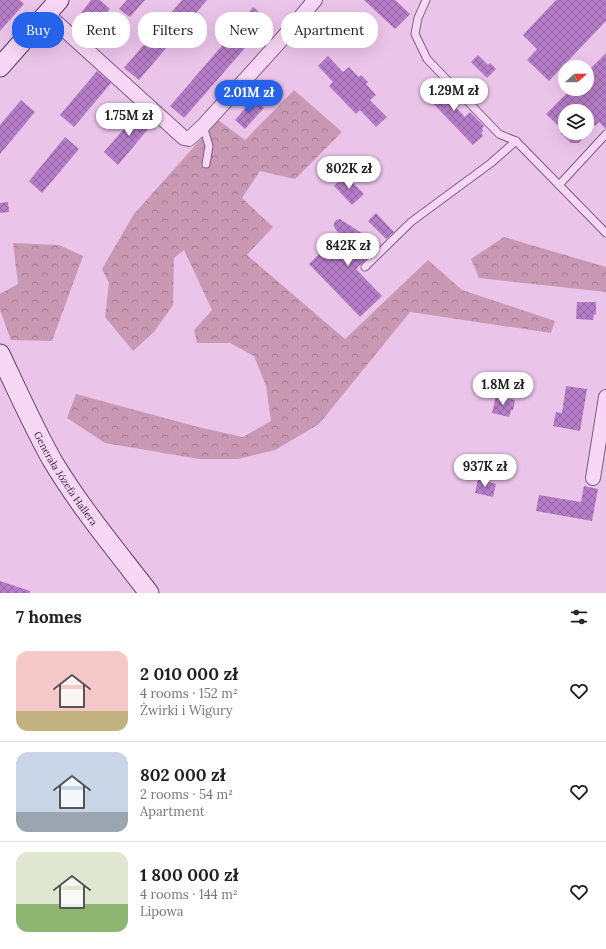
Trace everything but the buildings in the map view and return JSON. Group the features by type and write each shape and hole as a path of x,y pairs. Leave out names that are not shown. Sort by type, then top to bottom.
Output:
{"street":[{"path":"0,67 53,7 95,56 184,138 189,138 203,126 315,0"},
{"name":"Generała Józefa Hallera","path":"0,354 53,461 98,527 149,593"},
{"path":"593,478 606,397"}],"lane":[{"path":"426,0 418,18 415,34 427,59 499,134 516,141 606,233"},
{"path":"203,126 209,146 206,164"},
{"path":"559,185 606,134"},
{"path":"365,267 411,222 491,163 516,141"}],"green space":[{"path":"294,90 342,132 295,179 260,171 242,198 273,227 247,255 345,339 428,260 462,290 555,321 551,333 410,312 319,424 275,450 238,459 199,459 105,443 67,418 76,394 198,427 243,437 271,421 266,386 254,356 230,343 197,343 194,330 212,310 184,250 174,258 173,305 154,332 133,351 105,317 109,283 102,269 134,214 218,120 245,140"},
{"path":"504,237 606,267 606,292 479,278 471,259"},
{"path":"13,243 59,245 83,256 52,341 11,340 0,310 0,294 18,284"}]}
